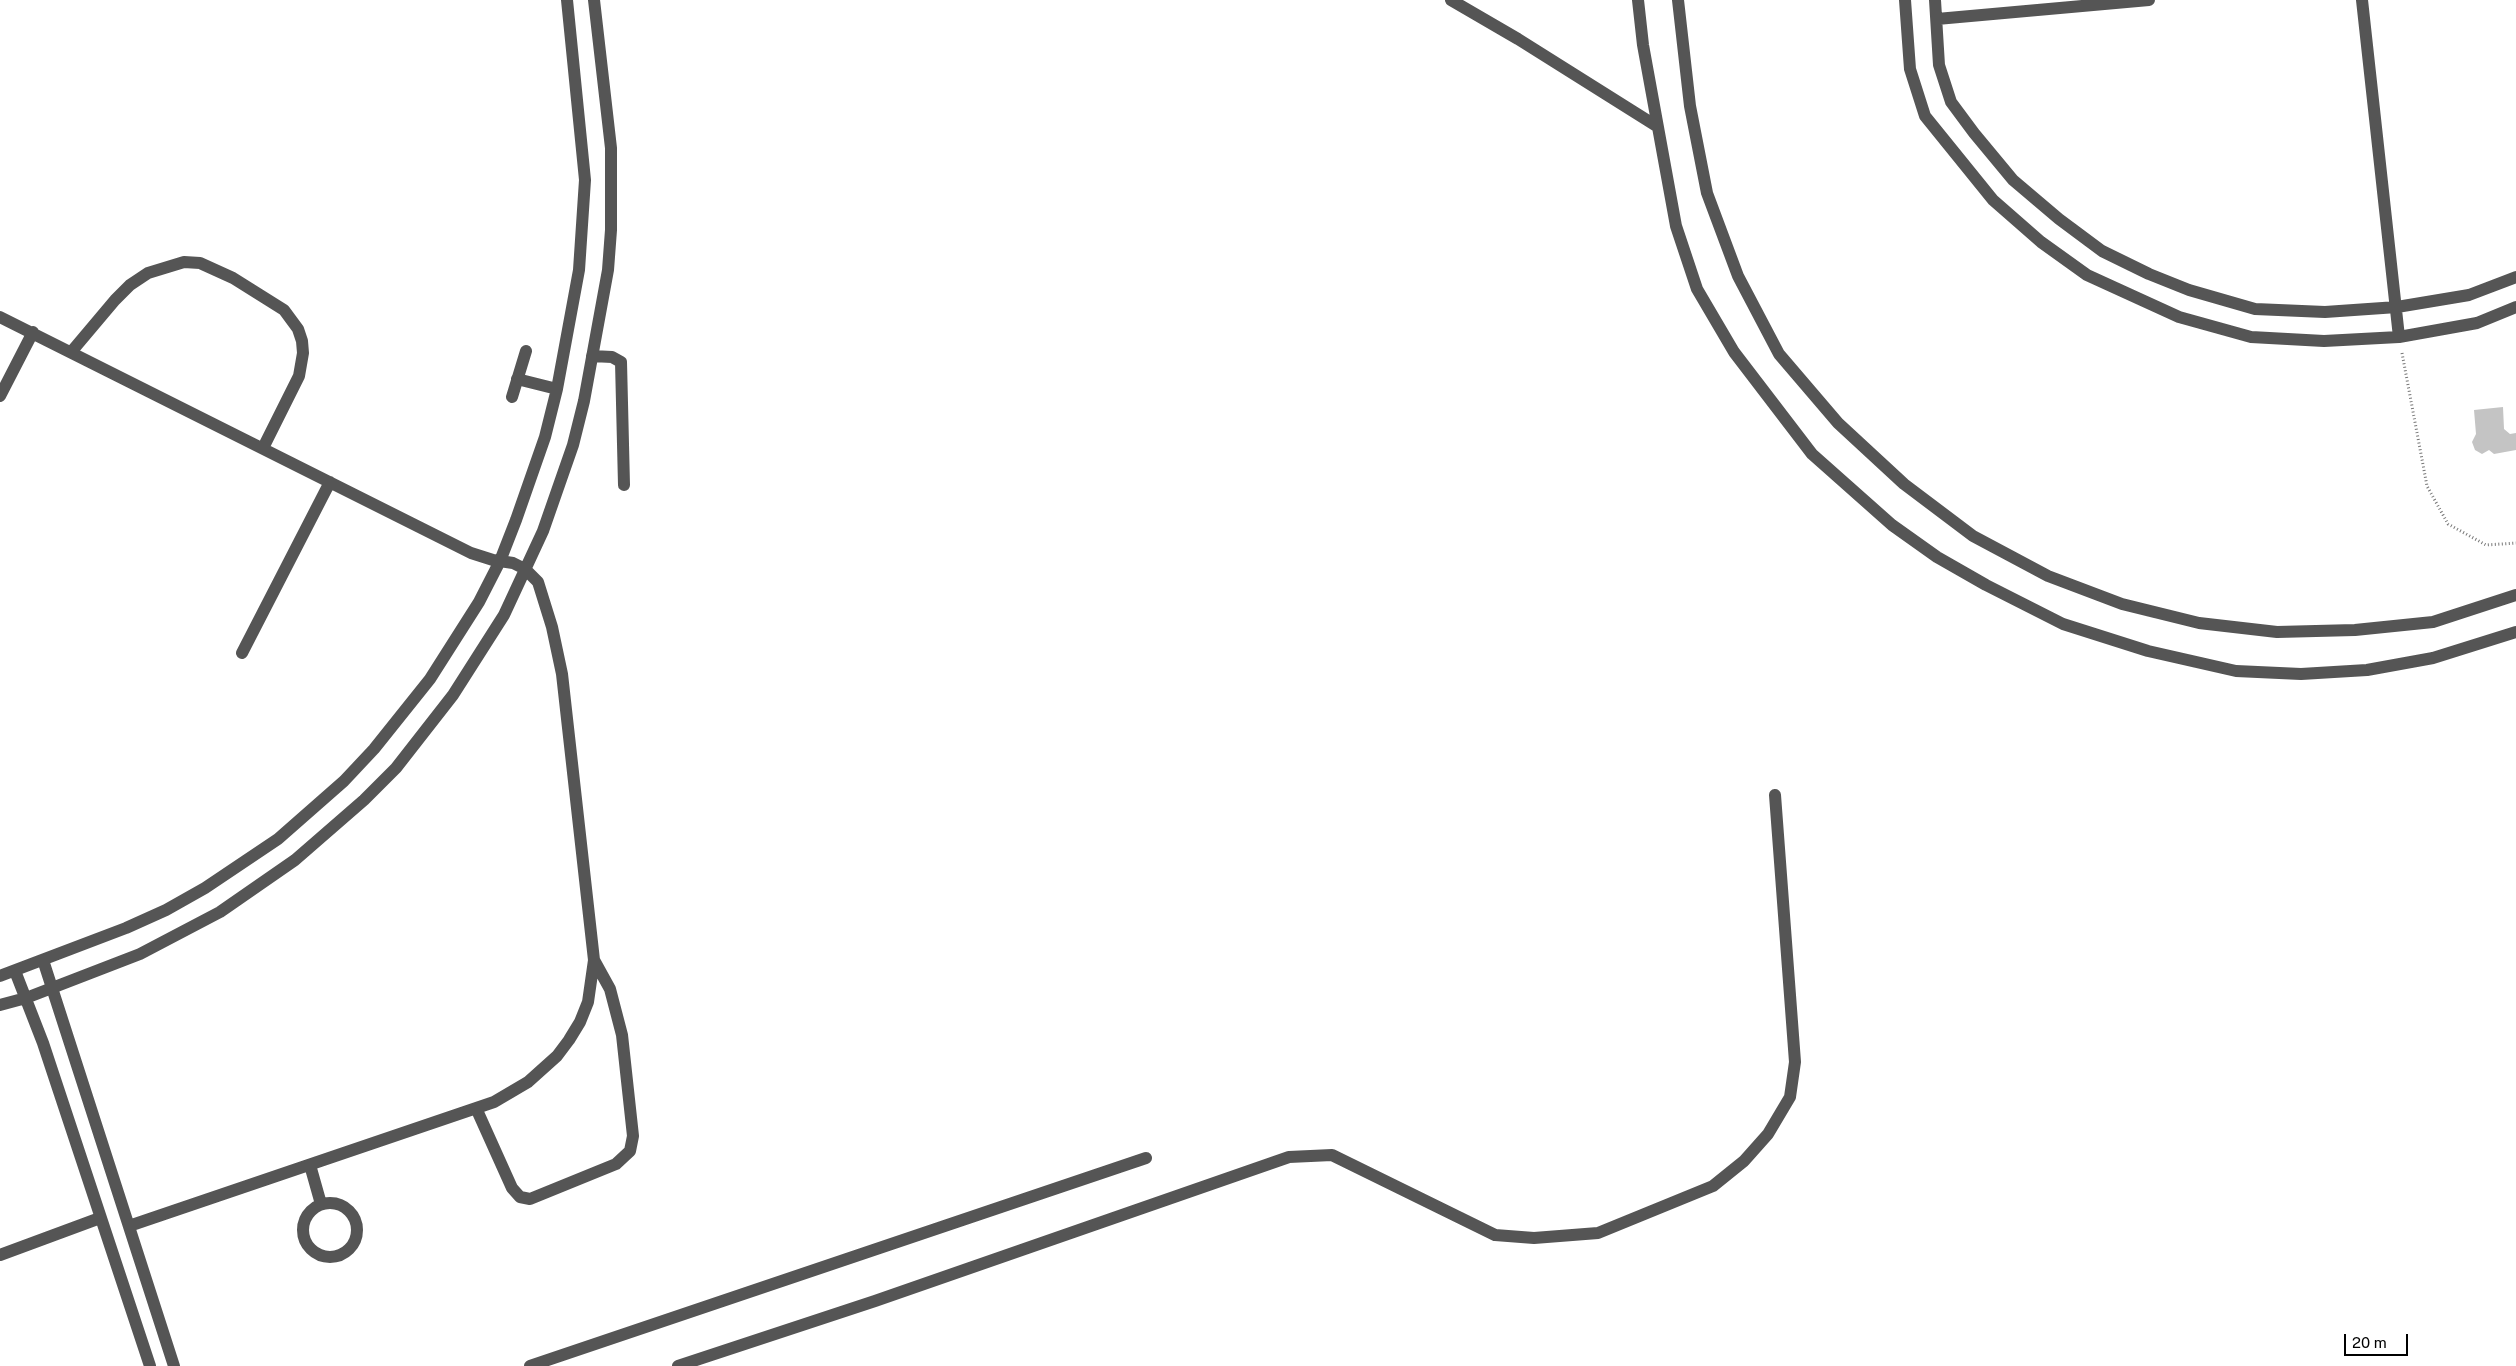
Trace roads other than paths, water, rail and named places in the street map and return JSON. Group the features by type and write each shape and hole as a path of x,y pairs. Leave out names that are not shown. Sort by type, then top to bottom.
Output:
{"street":[{"path":"0,976 126,928 205,888 278,840 311,811 374,749 419,694 470,618 500,561 532,479 558,389 580,270 585,210 583,151 566,0"},
{"path":"0,1005 26,998 140,954 181,934 258,887 330,831 396,768 448,703 504,615 543,531 573,445 608,270 612,189 608,108 594,0"},
{"path":"1451,0 1543,54 1658,127"},
{"path":"1638,0 1642,45 1676,226 1697,289 1734,352 1812,454 1892,525 1936,557 1986,585 2064,624 2148,650 2236,671 2301,674 2367,670 2433,658 2516,632"},
{"path":"1678,0 1690,106 1707,193 1738,276 1778,354 1838,423 1904,484 1972,536 2048,576 2122,604 2199,623 2267,630 2355,630 2433,622 2516,594"},
{"path":"1905,0 1910,69 1926,116 1993,200 2041,242 2087,275 2179,317 2250,338 2324,341 2399,337 2477,323 2516,307"},
{"path":"1935,0 1939,65 1951,102 2013,180 2059,219 2102,251 2189,290 2255,309 2325,312 2397,307 2469,295 2516,277"},
{"path":"1937,19 2149,0"},
{"path":"2362,0 2399,337"},
{"path":"72,351 115,300 130,285 148,273 184,262 200,264 234,278 284,310 298,329 302,341 303,353 299,376 263,448"},
{"path":"0,317 72,351 471,553 513,563 525,569 538,582 552,627 562,674 594,960 588,1002 580,1022 563,1048 528,1082 512,1093 476,1108 129,1226"},
{"path":"0,396 33,332"},
{"path":"512,397 526,352"},
{"path":"592,356 612,357 621,362 624,485"},
{"path":"517,379 558,389"},
{"path":"242,653 330,482"},
{"path":"678,1366 949,1275 1289,1157 1332,1155 1495,1235 1534,1238 1598,1233 1713,1186 1744,1161 1768,1134 1790,1097 1796,1062 1775,795"},
{"path":"43,960 174,1366"},
{"path":"476,1108 512,1188 520,1197 530,1199 616,1164 630,1150 633,1136 620,1027 610,989 594,960"},
{"path":"15,971 43,1043 150,1366"},
{"path":"530,1366 1146,1158"},
{"path":"310,1165 321,1204"},
{"path":"332,1202 343,1206 352,1213 357,1224 357,1235 352,1246 344,1254 333,1258 322,1257 312,1251 305,1242 302,1231 304,1219 311,1210 321,1204 332,1202"},
{"path":"0,1255 100,1218"}]}
